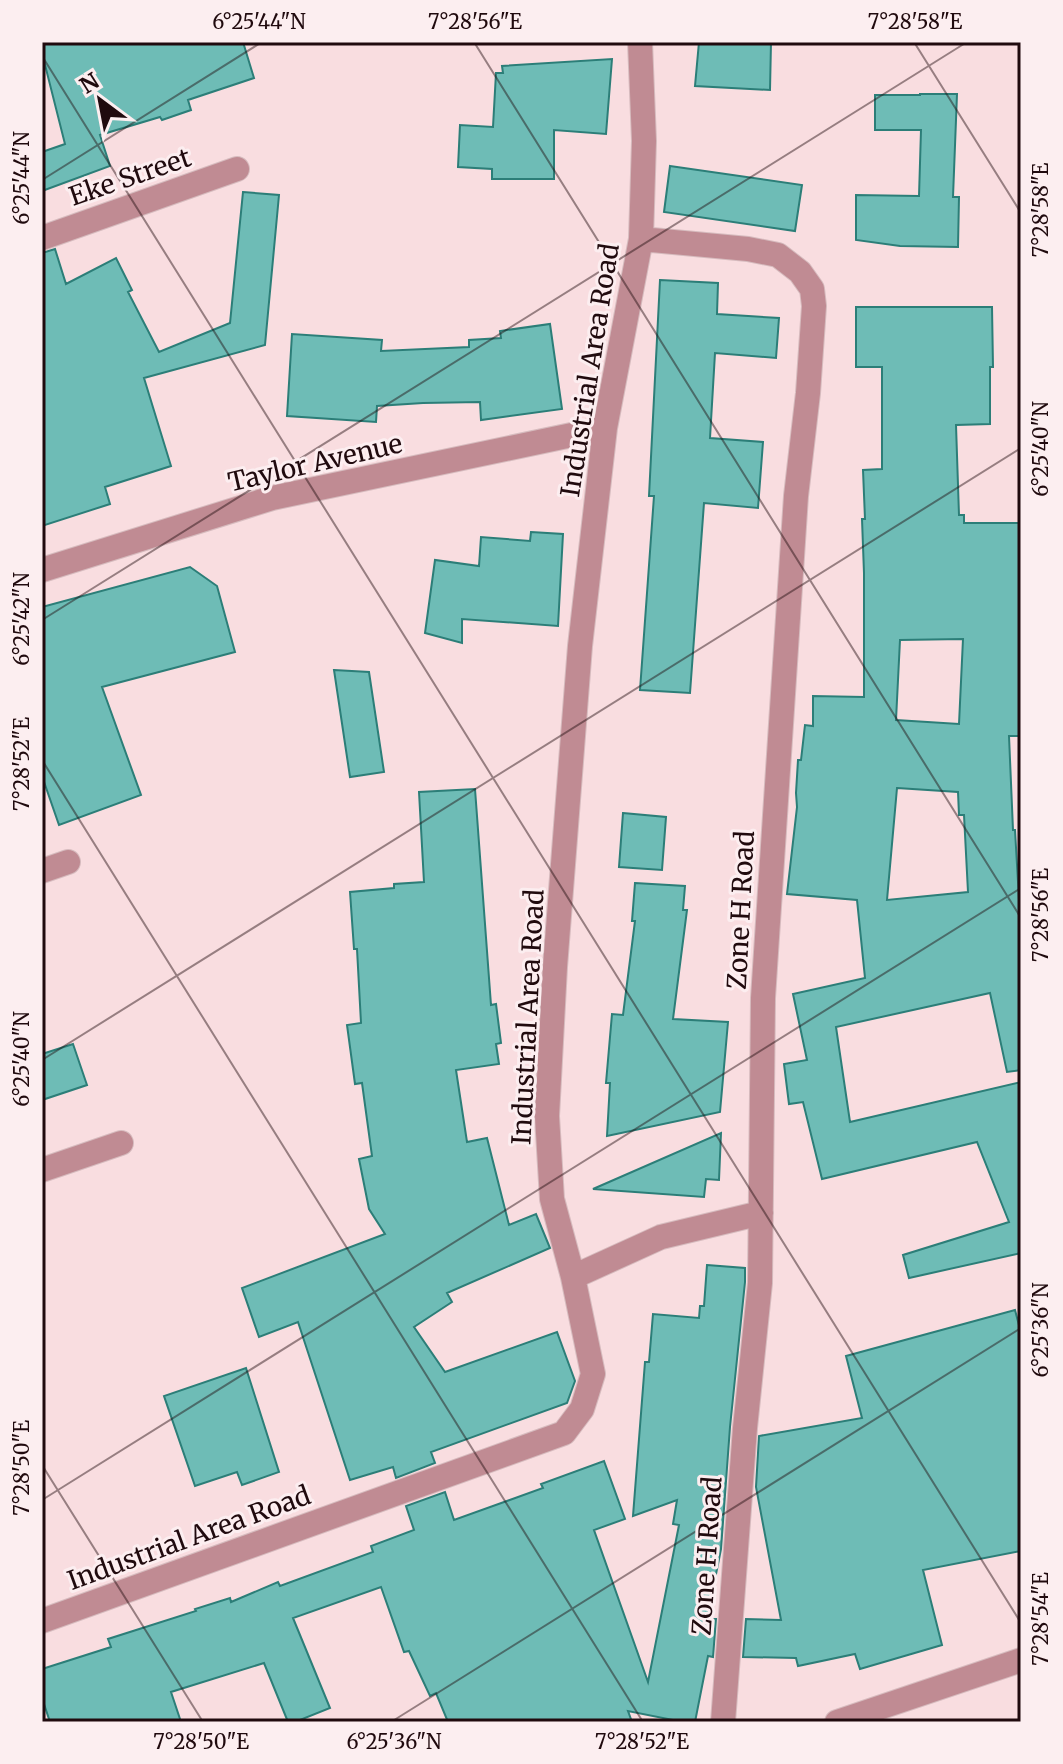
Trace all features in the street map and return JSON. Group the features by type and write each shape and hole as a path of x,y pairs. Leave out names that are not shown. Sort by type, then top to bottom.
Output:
{"street":[{"name":"Industrial Area Road","path":"42,1621 564,1433 582,1409 593,1374 573,1277 552,1199 547,1116 555,967 580,646 605,428 641,239 644,141 640,42"},
{"name":"Eke Street","path":"42,238 237,169"},
{"name":"Zone H Road","path":"641,239 748,249 778,255 800,272 812,289 814,306 796,496 764,983 760,1283 745,1428 723,1722"},
{"name":"Taylor Avenue","path":"42,570 272,498 605,428"},
{"path":"42,871 68,862"},
{"path":"42,1170 121,1143"},
{"path":"573,1277 661,1237 761,1213"},
{"path":"837,1722 1021,1660"}],"building":[{"path":"42,42 243,42 254,78 188,100 191,110 100,135 110,166 42,191 42,152 65,144 42,53"},
{"path":"699,42 771,42 770,90 695,86"},
{"path":"612,59 606,134 554,130 554,179 492,179 492,169 458,167 460,125 493,127 496,73 503,73 502,66"},
{"path":"957,94 953,197 959,197 958,247 900,246 856,240 856,195 919,196 921,130 875,130 875,95"},
{"path":"670,166 802,185 795,231 664,212"},
{"path":"243,192 279,195 265,345 144,378 171,466 105,487 110,504 42,526 42,253 55,249 66,284 116,258 132,290 128,292 159,352 230,323"},
{"path":"660,280 718,283 717,314 779,318 776,358 715,353 710,438 763,442 758,508 704,503 690,693 640,690 654,496 649,496"},
{"path":"856,307 992,307 990,424 956,425 959,515 964,515 964,523 1021,523 1021,736 1009,736 1021,934 1021,1070 1007,1072 990,993 836,1027 850,1122 1021,1082 1021,1253 909,1278 903,1255 1009,1222 977,1142 822,1179 803,1102 789,1104 784,1064 807,1060 793,994 865,978 857,900 787,894 797,807 798,760 801,760 805,725 813,726 813,696 864,697 863,470 882,469 882,367 856,367","holes":["963,639 959,724 896,720 900,640","897,788 958,792 959,815 964,815 968,892 887,900"]},
{"path":"550,324 562,409 481,420 480,402 423,403 377,406 376,422 287,416 292,334 382,340 381,351 469,347 469,340 501,338 500,331"},
{"path":"531,532 563,534 558,626 462,619 462,643 425,633 435,560 479,566 481,537 530,541"},
{"path":"190,567 217,586 235,652 102,687 141,795 59,825 42,776 42,607"},
{"path":"334,670 369,672 384,772 350,777"},
{"path":"475,789 491,1005 496,1004 501,1043 496,1044 499,1064 456,1070 467,1142 487,1138 509,1225 536,1214 550,1248 447,1293 452,1302 414,1327 445,1372 557,1332 575,1381 567,1403 431,1452 435,1463 396,1478 393,1467 350,1480 298,1322 259,1337 242,1288 385,1234 369,1209 359,1159 372,1156 362,1083 355,1084 347,1025 361,1023 350,892 424,882 419,792"},
{"path":"623,813 666,817 662,870 619,867"},
{"path":"635,883 685,886 683,910 687,910 673,1019 728,1022 720,1112 607,1136 610,1083 606,1083 612,1014 623,1015 635,921 632,921"},
{"path":"73,1044 87,1085 42,1100 42,1054"},
{"path":"721,1133 719,1180 706,1179 704,1197 593,1189"},
{"path":"707,1265 745,1268 745,1282 721,1549 707,1619 716,1619 713,1657 708,1656 695,1722 628,1711 632,1722 448,1722 436,1693 430,1696 409,1651 404,1652 381,1587 293,1618 330,1708 288,1722 264,1663 171,1692 181,1722 50,1722 42,1698 42,1669 111,1647 108,1639 230,1598 231,1602 278,1582 280,1586 373,1552 371,1546 414,1530 406,1506 445,1492 454,1520 543,1488 541,1484 604,1461 625,1519 594,1530 648,1682 679,1525 673,1524 677,1500 633,1516 645,1362 649,1362 653,1314 699,1318 700,1306 704,1306"},
{"path":"1015,1310 1021,1333 1021,1551 923,1570 942,1645 860,1669 855,1654 798,1666 796,1658 743,1657 746,1619 781,1620 756,1487 759,1436 862,1418 846,1356"},
{"path":"246,1368 279,1472 242,1485 237,1472 195,1486 164,1396"}]}
